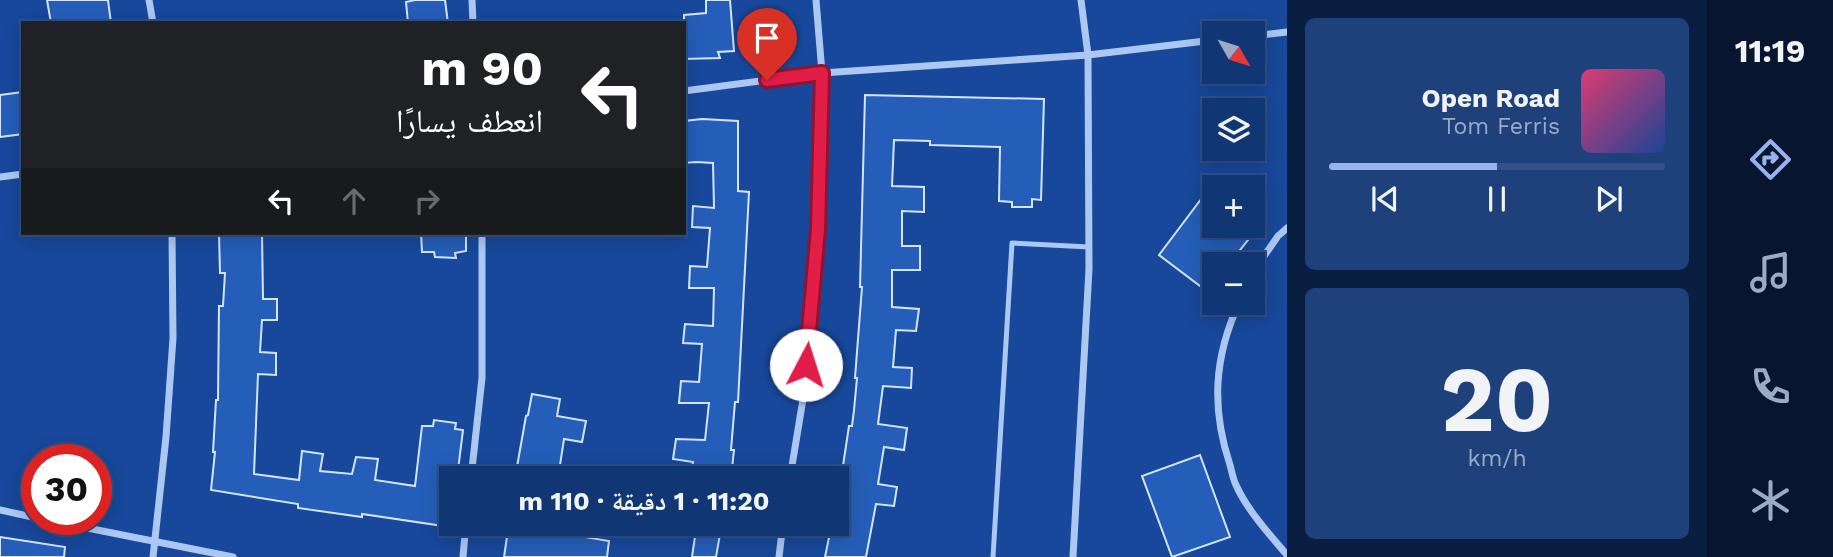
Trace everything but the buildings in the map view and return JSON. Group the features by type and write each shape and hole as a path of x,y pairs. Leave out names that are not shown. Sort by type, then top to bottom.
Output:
{"street":[{"path":"149,0 153,21"},
{"path":"472,0 473,21"},
{"path":"792,466 804,393 818,229 822,73 816,0"},
{"path":"1073,557 1089,247 1088,55 1081,0"},
{"path":"1265,35 1287,32"},
{"path":"686,91 822,73 1088,55 1202,41"},
{"path":"0,177 21,174"},
{"path":"1265,255 1287,228"},
{"path":"153,557 173,338 172,235"},
{"path":"472,466 482,378 482,235"},
{"path":"1234,315 1222,352 1216,399 1222,443 1236,486 1262,525 1287,555"},
{"path":"0,510 21,515"},
{"path":"112,534 233,557"},
{"path":"463,557 465,536"},
{"path":"779,557 781,536"}],"lane":[{"path":"993,557 1012,243 1089,247"}],"route":[{"path":"767,80 822,73 818,229 806,365"}]}
